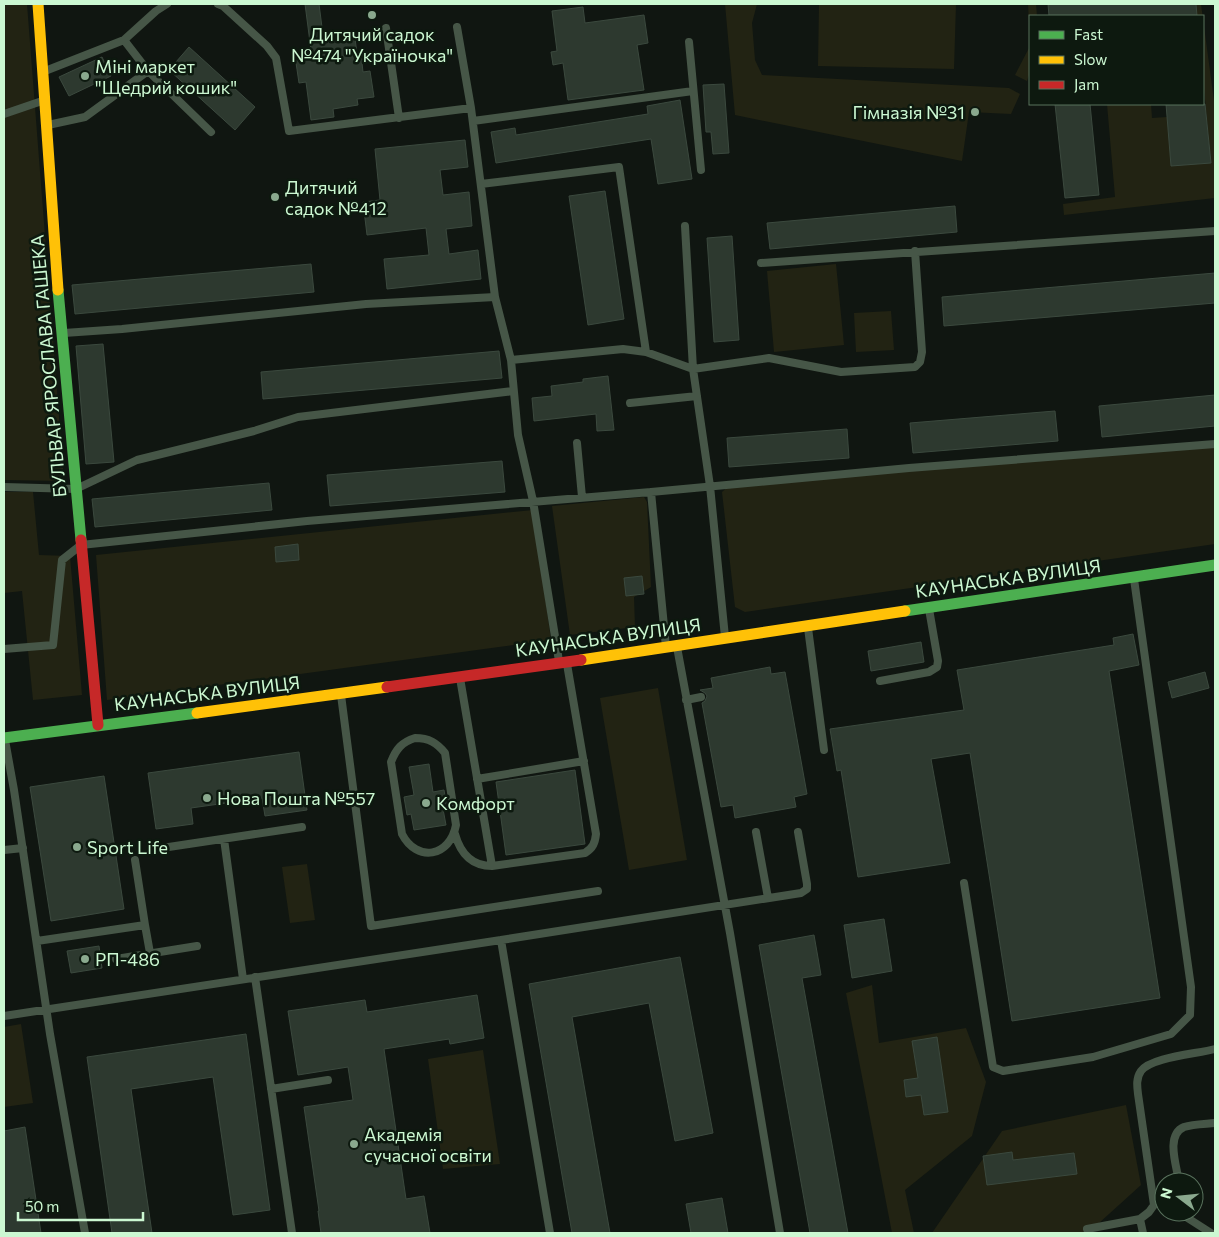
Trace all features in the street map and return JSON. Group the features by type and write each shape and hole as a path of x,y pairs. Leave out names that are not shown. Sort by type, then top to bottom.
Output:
{"street":[{"name":"БУЛЬВАР ЯРОСЛАВА ГАШЕКА","path":"38,4 62,333 98,725"},
{"name":"КАУНАСЬКА ВУЛИЦЯ","path":"4,738 341,694 725,639 1215,565"}],"lane":[{"path":"43,72 124,40 156,11 167,4"},
{"path":"218,4 223,6 267,46 276,58 289,131 471,108"},
{"path":"455,834 445,847 429,853 412,848 406,842 402,834 391,762 399,746 407,741 415,738 424,738 440,746 445,754 456,825 455,834 459,847 465,856 480,865 492,866 579,854 591,849 595,842 596,834 584,761 533,501 518,435 512,360 495,297 473,121 457,27"},
{"path":"386,28 399,118"},
{"path":"124,40 148,71 211,132"},
{"path":"688,42 701,170"},
{"path":"46,126 85,117 148,71"},
{"path":"473,121 693,91"},
{"path":"4,114 44,100"},
{"path":"481,184 619,167 646,352"},
{"path":"685,226 693,369 710,486 725,639"},
{"path":"760,263 1215,230"},
{"path":"512,360 624,349 646,352 693,369 769,358 841,372 915,368 920,362 922,352 914,251"},
{"path":"62,333 122,329 366,304 495,297"},
{"path":"4,486 76,489 137,460 254,431 298,417 514,391"},
{"path":"630,403 697,396"},
{"path":"577,443 582,497"},
{"path":"4,649 53,645 62,560 81,545 308,521 909,468 1215,444"},
{"path":"651,492 671,646 686,700 725,905 780,1233"},
{"path":"964,883 993,1067 1003,1071 1093,1056 1171,1034 1190,1014 1191,986 1133,577"},
{"path":"880,681 929,672 938,667 929,607"},
{"path":"808,626 824,750"},
{"path":"460,676 492,866"},
{"path":"341,694 371,926 598,891"},
{"path":"686,700 701,697"},
{"path":"4,738 23,848 46,1009 84,1233"},
{"path":"477,779 584,761"},
{"path":"162,848 302,827"},
{"path":"756,832 768,898"},
{"path":"4,1016 801,893 807,889 798,832"},
{"path":"224,839 243,978"},
{"path":"4,850 23,848"},
{"path":"135,860 150,953"},
{"path":"37,941 145,925"},
{"path":"501,940 550,1233"},
{"path":"116,959 197,946"},
{"path":"255,977 292,1233"},
{"path":"1087,1229 1140,1219 1154,1205 1138,1094 1137,1082 1140,1072 1147,1065 1157,1060 1215,1049"},
{"path":"272,1089 328,1080"},
{"path":"1177,1172 1173,1145 1174,1137 1178,1131 1184,1127 1215,1123"},
{"path":"1140,1219 1143,1233"},
{"path":"1194,1222 1211,1233"}],"green space":[{"path":"4,4 27,4 64,481 4,480"},
{"path":"725,4 757,4 752,23 755,60 762,75 1009,88 1020,94 1011,114 969,112 962,161 735,115"},
{"path":"819,4 956,4 954,69 818,66"},
{"path":"1028,4 1036,4 1037,15 1029,15 1029,23"},
{"path":"1196,4 1201,4 1203,15 1197,15"},
{"path":"1204,26 1215,108 1215,198 1064,215 1063,204 1115,197 1107,105 1151,105 1152,118 1167,117 1171,165 1211,163 1204,89"},
{"path":"1029,48 1029,75 1027,81 1015,75"},
{"path":"836,264 844,345 774,352 767,271"},
{"path":"891,311 894,350 856,352 854,313"},
{"path":"1215,447 1215,544 745,612 735,607 722,492 730,485"},
{"path":"4,492 33,492 39,555 70,556 82,695 33,700 22,591 4,593"},
{"path":"644,497 647,502 651,587 634,597 635,627 570,635 552,506"},
{"path":"533,510 551,640 107,700 96,555"},
{"path":"658,688 687,860 629,870 600,698"},
{"path":"307,864 315,920 290,923 282,867"},
{"path":"872,985 879,1043 966,1028 986,1082 972,1136 905,1190 914,1233 892,1233 846,993"},
{"path":"21,1024 33,1103 4,1107 4,1027"},
{"path":"483,1050 500,1164 443,1169 428,1059"},
{"path":"1126,1105 1141,1185 1088,1233 932,1233 1002,1131"}],"building":[{"path":"305,4 319,4 324,43 355,38 357,54 361,54 363,72 370,71 374,97 357,99 358,105 333,109 334,117 311,120 306,82 299,83 295,56 310,54 311,50"},
{"path":"1048,4 1196,4 1197,15 1049,15"},
{"path":"583,7 585,23 644,15 648,43 637,45 644,90 568,100 563,63 553,65 551,52 557,51 552,11"},
{"path":"189,47 255,107 235,130 169,70"},
{"name":"Міні маркет \"Щедрий кошик\"","path":"102,57 111,76 69,96 59,77"},
{"path":"724,84 729,153 713,154 711,132 706,132 703,85"},
{"path":"680,100 692,179 658,184 651,139 496,163 491,132 515,128 516,135 648,114 647,106"},
{"path":"1205,104 1211,163 1171,166 1166,105"},
{"path":"1055,105 1090,105 1099,195 1065,198"},
{"path":"465,140 468,167 440,170 443,195 469,192 472,226 446,229 449,254 478,250 481,279 387,289 384,259 429,255 426,228 367,235 363,202 380,200 375,149"},
{"path":"605,191 624,319 588,325 569,196"},
{"path":"955,206 957,232 770,249 767,223"},
{"path":"732,236 739,340 714,342 707,238"},
{"path":"311,264 314,292 75,314 72,285"},
{"path":"1215,273 1215,303 944,326 942,297"},
{"path":"103,344 114,462 86,464 76,346"},
{"path":"499,351 502,378 263,399 261,372"},
{"path":"608,376 614,430 597,431 596,414 534,421 532,398 552,396 551,386 583,382 583,379"},
{"path":"1215,395 1215,426 1102,437 1099,406"},
{"path":"1055,411 1058,441 913,453 910,423"},
{"path":"847,429 849,458 729,467 727,438"},
{"path":"502,461 505,492 330,506 327,475"},
{"path":"269,483 272,510 95,527 92,499"},
{"path":"298,544 299,560 276,562 275,547"},
{"path":"642,576 644,594 626,596 624,578"},
{"path":"1133,634 1139,665 1109,671 1160,998 1012,1021 970,753 931,759 950,863 858,877 841,770 837,771 830,729 964,710 957,670 1114,645 1113,638"},
{"path":"921,642 924,662 871,671 868,651"},
{"path":"770,667 771,674 785,672 807,794 794,797 796,807 735,818 733,805 721,807 702,703 707,696 700,690 713,688 711,678"},
{"path":"1205,672 1209,688 1172,698 1168,682"},
{"path":"299,752 307,810 265,816 262,798 191,808 193,824 156,829 148,773"},
{"name":"Комфорт","path":"429,764 433,792 444,790 447,808 443,809 446,825 414,830 411,814 407,815 404,797 414,795 409,767"},
{"path":"575,770 585,844 506,855 496,782"},
{"path":"104,776 124,909 51,921 30,787"},
{"path":"884,919 892,971 852,978 844,925"},
{"path":"814,935 821,975 802,978 848,1233 810,1233 759,945"},
{"name":"РП-486","path":"99,946 102,968 71,973 67,951"},
{"path":"680,957 713,1133 675,1141 649,1003 572,1017 610,1233 572,1233 529,984"},
{"name":"Академія сучасної освіти","path":"477,995 484,1038 450,1044 449,1039 384,1049 406,1199 424,1196 430,1233 321,1233 304,1107 353,1100 348,1067 298,1075 288,1011 365,1000 367,1012"},
{"path":"246,1034 270,1210 233,1215 213,1077 131,1089 152,1233 112,1233 87,1057"},
{"path":"937,1037 948,1112 924,1115 921,1095 906,1097 904,1080 918,1078 912,1041"},
{"path":"25,1127 41,1233 4,1233 4,1131"},
{"path":"1012,1152 1013,1160 1074,1153 1077,1174 987,1185 983,1156"},
{"path":"722,1198 728,1233 691,1233 686,1204"}],"traffic: fast":[{"path":"58,290 81,540"},
{"path":"905,611 1215,565"},
{"path":"4,738 197,713"}],"traffic: slow":[{"path":"38,4 58,290"},
{"path":"581,660 905,611"},
{"path":"197,713 387,687"}],"traffic: jam":[{"path":"81,540 98,725"},
{"path":"387,687 581,660"}],"place":[{"name":"Дитячий садок №474 \"Україночка\"","path":"372,15"},
{"name":"Міні маркет \"Щедрий кошик\"","path":"85,76"},
{"name":"Гімназія №31","path":"975,112"},
{"name":"Дитячий садок №412","path":"275,197"},
{"name":"Нова Пошта №557","path":"207,798"},
{"name":"Комфорт","path":"426,803"},
{"name":"Sport Life","path":"77,847"},
{"name":"РП-486","path":"85,959"},
{"name":"Академія сучасної освіти","path":"354,1144"}]}
